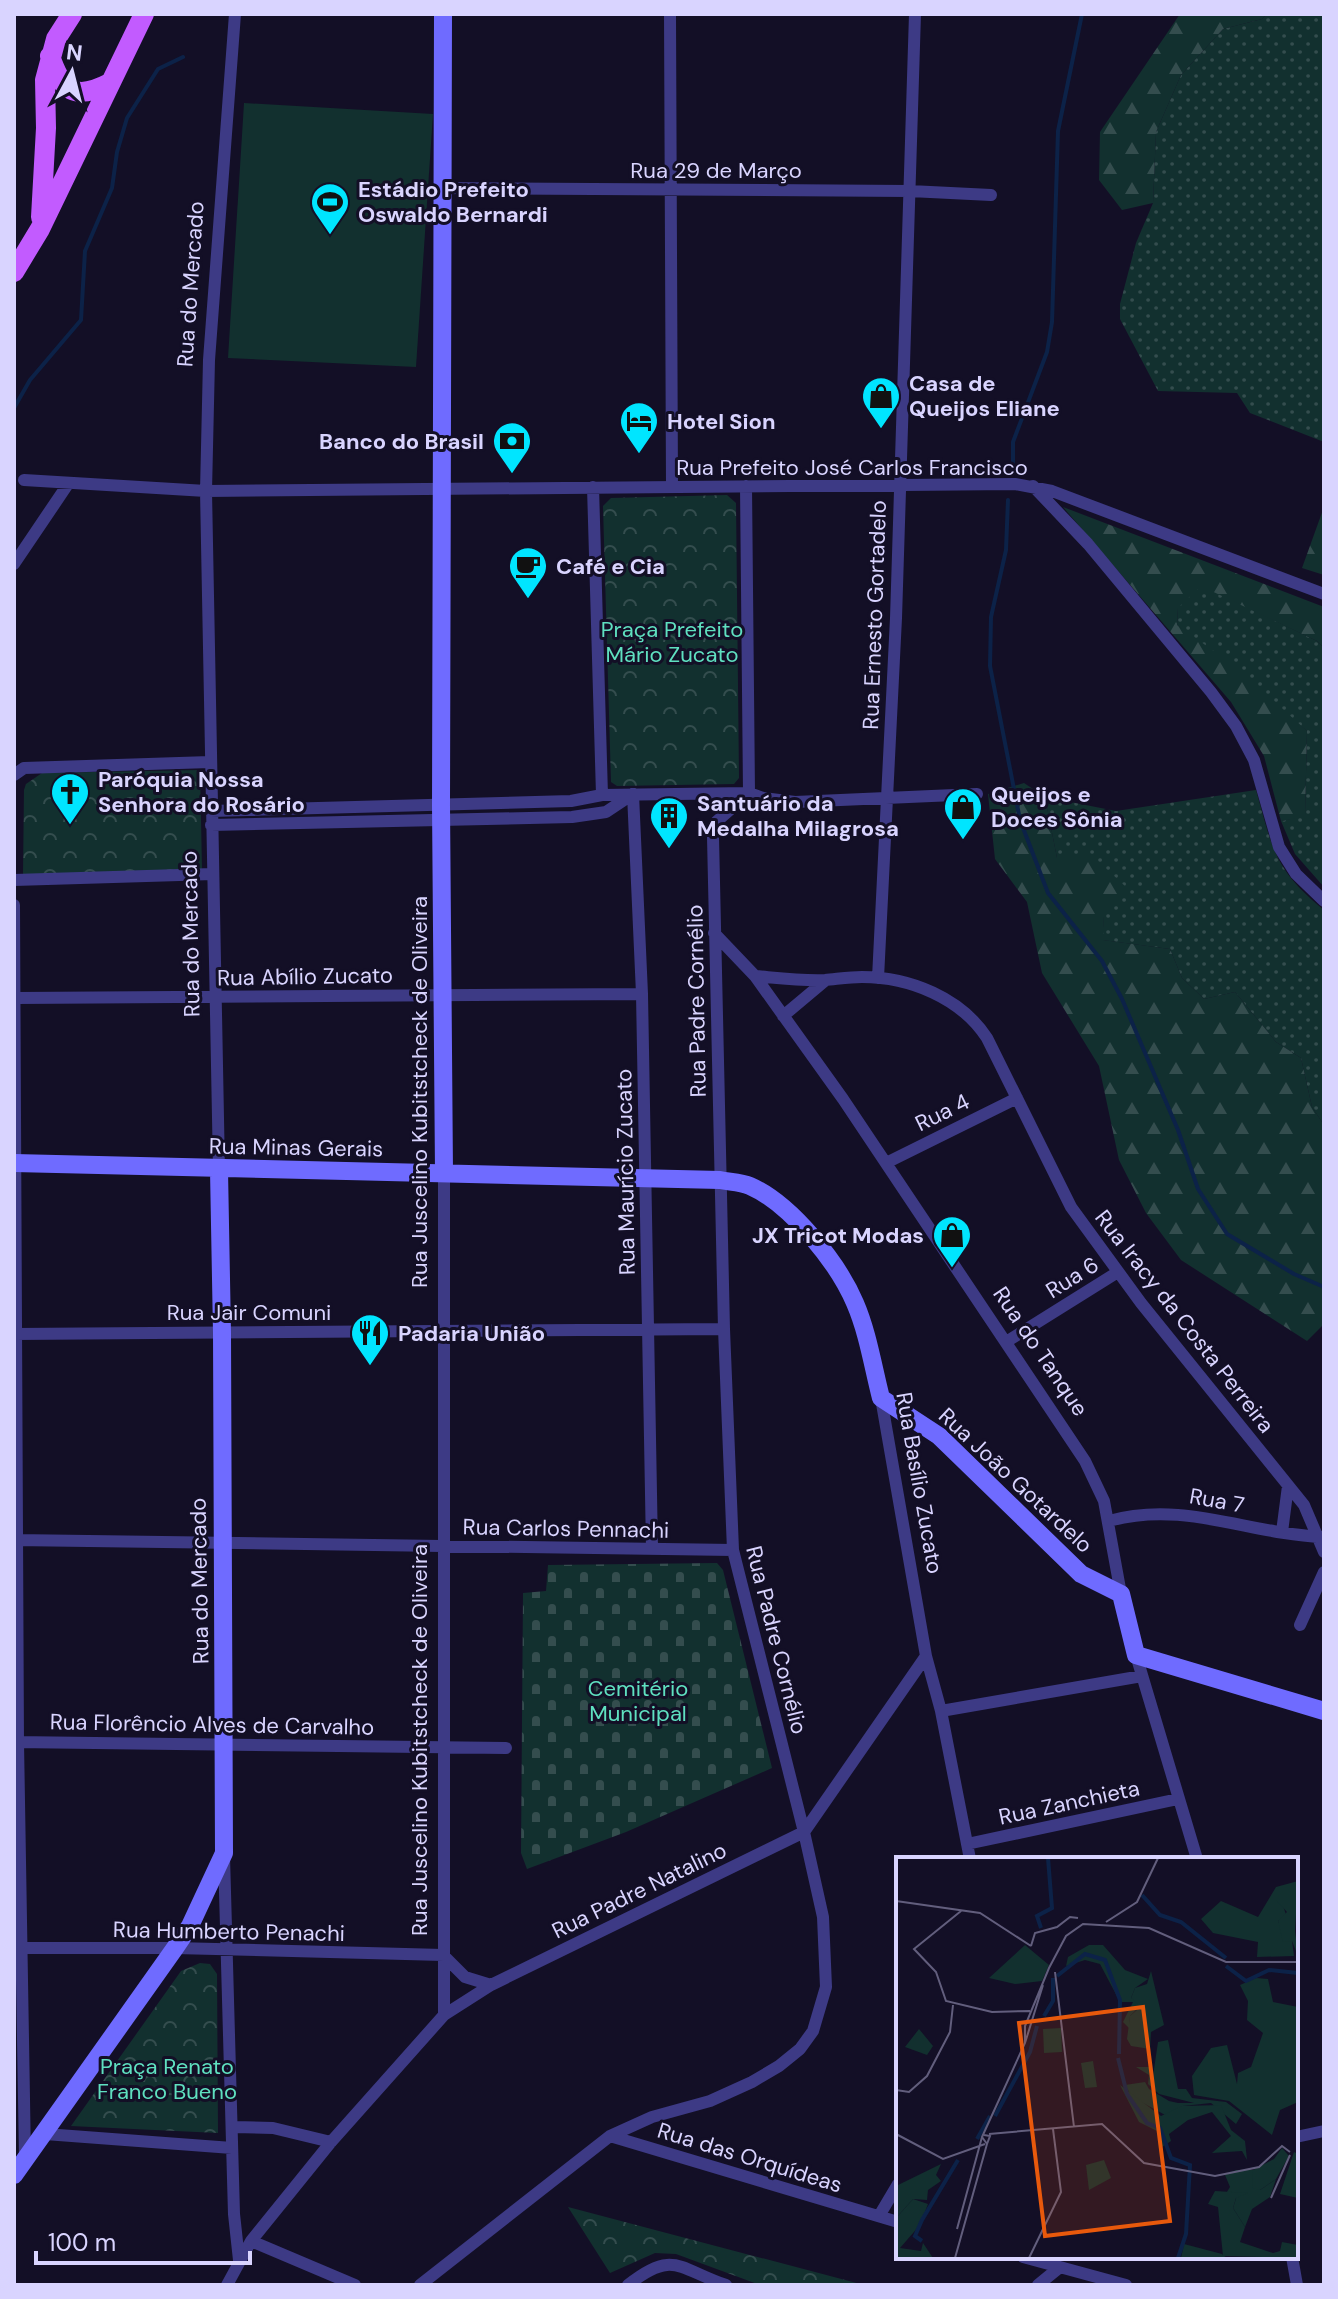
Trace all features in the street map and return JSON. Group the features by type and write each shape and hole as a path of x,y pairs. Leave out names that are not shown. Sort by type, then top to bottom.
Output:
{"main road":[{"path":"40,229 46,128 45,80 56,39 72,14"},
{"path":"14,272 40,229 144,14"},
{"path":"50,56 55,73 66,87 80,93 92,93 110,83"}],"street":[{"name":"Rua do Mercado","path":"224,1853 222,1333 206,491 209,360 235,14"},
{"name":"Rua Juscelino Kubitstcheck de Oliveira","path":"443,14 441,994 444,1173 444,2015"},
{"path":"670,14 672,487"},
{"name":"Rua Ernesto Gortadelo","path":"878,978 896,618 915,14"},
{"name":"Rua 29 de Março","path":"441,188 910,191 991,195"},
{"name":"Rua Prefeito José Carlos Francisco","path":"24,480 206,491 1015,484 1033,486 1324,594"},
{"path":"14,564 68,484"},
{"path":"746,486 749,793"},
{"path":"1033,486 1088,544 1236,726 1254,760 1279,847 1296,874 1324,901"},
{"path":"593,487 602,795"},
{"path":"19,772 210,762"},
{"path":"441,812 571,801 602,795 749,793 795,802 977,794"},
{"name":"Rua Padre Cornélio","path":"420,2285 610,2136 652,2117 710,2101 752,2082 790,2057 813,2031 826,1987 823,1917 733,1550 720,1180 714,829 721,816 749,793"},
{"path":"211,818 441,812 591,816 616,808 633,794"},
{"name":"Rua Maurício Zucato","path":"633,794 642,994 652,1549"},
{"path":"14,880 213,874"},
{"path":"14,905 17,1948 25,2158"},
{"name":"Rua do Tanque","path":"714,933 755,976 886,1163 1085,1461 1104,1501 1136,1655 1196,1857"},
{"name":"Rua Iracy da Costa Perreira","path":"755,976 826,980 878,978 932,992 954,1002 968,1013 987,1038 1071,1207 1118,1272 1304,1505 1321,1537 1324,1552"},
{"path":"783,1016 826,980"},
{"name":"Rua Abílio Zucato","path":"16,998 642,994"},
{"name":"Rua 4","path":"886,1163 1017,1098"},
{"name":"Rua Minas Gerais","path":"14,1163 720,1180"},
{"name":"Rua Basílio Zucato","path":"720,1180 744,1184 770,1199 811,1236 855,1303 881,1398 926,1656 941,1711 970,1857"},
{"name":"Rua 6","path":"1006,1342 1118,1272"},
{"name":"Rua Jair Comuni","path":"15,1334 724,1329"},
{"name":"Rua João Gotardelo","path":"881,1398 939,1436 1075,1568 1093,1581 1121,1594"},
{"path":"1282,1532 1288,1486"},
{"name":"Rua 7","path":"1109,1521 1128,1515 1161,1512 1321,1537"},
{"name":"Rua Carlos Pennachi","path":"16,1540 733,1550"},
{"path":"1300,1625 1324,1572"},
{"path":"1136,1655 1324,1711"},
{"path":"804,1832 926,1656"},
{"path":"941,1711 1142,1676"},
{"name":"Rua Florêncio Alves de Carvalho","path":"16,1742 506,1748"},
{"name":"Rua Zanchieta","path":"967,1844 1178,1799"},
{"name":"Rua Padre Natalino","path":"444,2015 491,1985 804,1832"},
{"path":"14,2175 190,1926 224,1853"},
{"path":"224,1853 232,2148 239,2260"},
{"name":"Rua Humberto Penachi","path":"17,1948 175,1948 443,1955"},
{"path":"443,1955 465,1977 491,1985"},
{"path":"227,2285 251,2241 331,2142 444,2015"},
{"path":"233,2127 273,2128 331,2142"},
{"path":"1298,2137 1324,2131"},
{"path":"45,2134 232,2148"},
{"name":"Rua das Orquídeas","path":"610,2136 896,2221"},
{"path":"879,2216 896,2187"},
{"path":"251,2241 355,2285"},
{"path":"1030,2259 1126,2285"},
{"path":"1292,2259 1297,2285"},
{"path":"628,2285 658,2265 667,2264 677,2264 709,2282 726,2285"},
{"path":"1038,2285 1060,2267"}],"green space":[{"path":"1180,14 1267,14 1262,19 1223,29 1181,75 1156,132 1153,203 1122,210 1099,180 1100,132"},
{"path":"1267,14 1324,14 1324,442 1250,413 1237,393 1158,391 1120,319 1120,304 1136,243 1153,203 1156,132 1181,75 1223,29 1262,19"},
{"name":"Estádio Prefeito Oswaldo Bernardi","path":"244,103 433,114 416,367 228,358"},
{"name":"Praça Prefeito Mário Zucato","path":"727,495 736,503 739,778 734,784 617,786 611,782 603,506 611,498"},
{"path":"1063,507 1324,607 1324,648 1317,641 1201,586 1178,608 1177,625 1235,666 1307,731 1305,817 1281,821 1264,756 1231,702"},
{"path":"1324,507 1324,575 1302,568"},
{"path":"1201,585 1317,641 1324,648 1324,887 1295,854 1281,821 1305,816 1307,731 1177,625 1178,607"},
{"path":"200,770 202,870 23,875 24,790 26,784 42,773"},
{"path":"1024,783 1045,797 1057,858 1088,852 1126,887 1104,916 1103,940 1170,949 1182,978 1204,999 1235,992 1276,1042 1301,1058 1312,1107 1324,1125 1324,1329 1322,1326 1307,1341 1181,1260 1146,1213 1119,1160 1099,1066 1042,973 1027,902 995,859 988,794"},
{"path":"1256,790 1272,844 1285,870 1324,910 1324,1125 1312,1107 1301,1058 1276,1042 1235,992 1204,999 1182,978 1170,949 1102,940 1104,917 1057,858 1045,797 1116,811"},
{"name":"Cemitério Municipal","path":"717,1563 723,1570 772,1768 626,1832 527,1869 521,1853 523,1593 546,1591 548,1565"},
{"name":"Praça Renato Franco Bueno","path":"200,1963 210,1964 217,1974 218,2133 71,2126 181,1971"},
{"path":"568,2207 864,2285 760,2285 676,2254 655,2253 610,2273"}],"waterway":[{"path":"1013,465 1013,442 1047,352 1052,322 1058,131 1082,14"},
{"path":"14,408 30,380 81,320 85,251 112,188 117,152 127,118 158,69 183,57"},
{"path":"1008,500 1006,550 991,617 990,666 1020,820 1048,893 1102,961 1122,999 1178,1130 1198,1189 1227,1234 1294,1274 1324,1287"}],"place":[{"name":"Estádio Prefeito Oswaldo Bernardi","path":"330,236"},
{"name":"Casa de Queijos Eliane","path":"881,430"},
{"name":"Hotel Sion","path":"639,455"},
{"name":"Banco do Brasil","path":"512,475"},
{"name":"Café e Cia","path":"528,600"},
{"name":"Paróquia Nossa Senhora do Rosário","path":"70,826"},
{"name":"Queijos e Doces Sônia","path":"963,841"},
{"name":"Santuário da Medalha Milagrosa","path":"669,850"},
{"name":"JX Tricot Modas","path":"952,1269"},
{"name":"Padaria União","path":"370,1367"}]}
